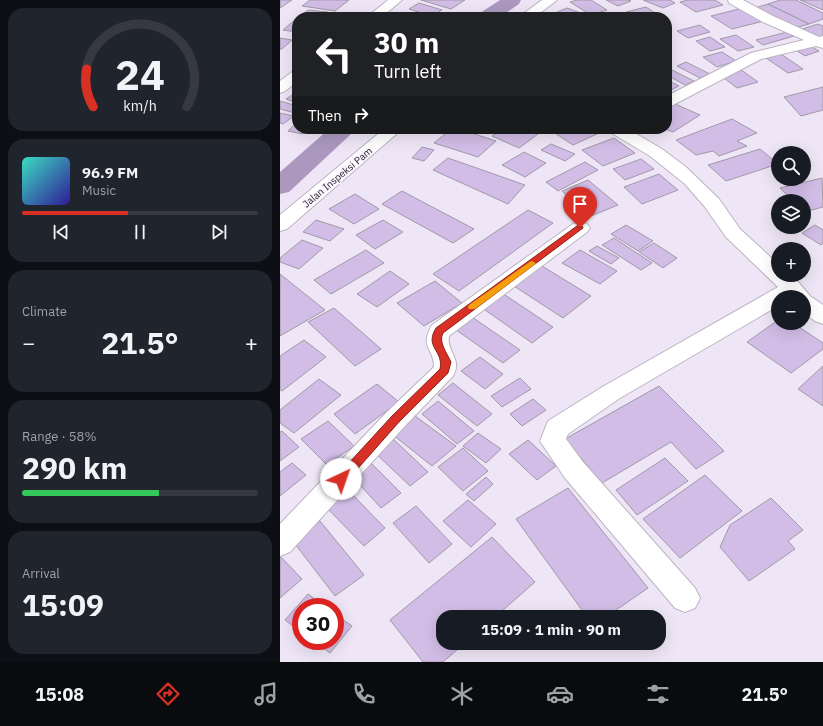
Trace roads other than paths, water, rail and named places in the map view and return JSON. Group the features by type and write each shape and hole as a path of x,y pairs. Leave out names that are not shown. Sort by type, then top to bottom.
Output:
{"street":[{"path":"380,12 396,0"},
{"path":"533,12 551,0"},
{"path":"734,0 768,19 822,42"},
{"path":"748,7 765,2"},
{"path":"672,99 756,56 822,42"},
{"path":"280,88 292,79"},
{"name":"Jalan Inspeksi Pam","path":"280,225 329,182 388,134"},
{"path":"625,134 667,159 693,182 713,204 733,233 792,290"},
{"path":"280,542 396,419 445,370 446,362 437,343 436,336 440,331 580,228"},
{"path":"811,306 823,316"},
{"path":"685,598 570,464 553,441 557,428 612,392 771,310"}],"waterway":[{"path":"494,12 512,0"},
{"path":"280,186 337,134"}]}
